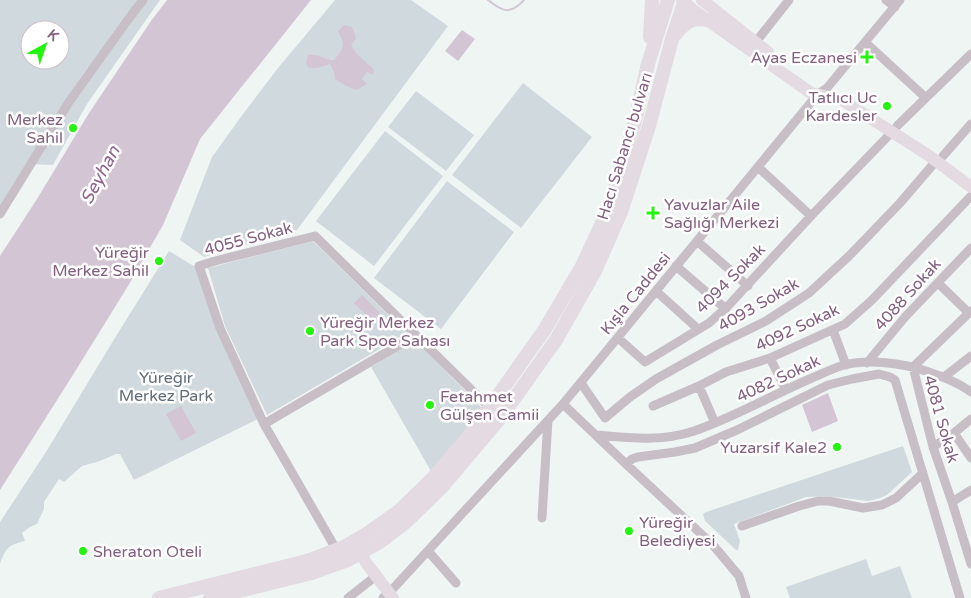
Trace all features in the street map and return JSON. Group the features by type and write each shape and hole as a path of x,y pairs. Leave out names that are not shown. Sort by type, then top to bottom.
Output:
{"main road":[{"path":"648,64 652,0"},
{"name":"Hacı Sabancı bulvarı","path":"158,598 307,561 336,550 368,533 398,511 433,478 490,408 550,321 582,266 609,208 635,121 648,64 668,0"},
{"path":"702,0 755,43 814,86 895,129 939,158 971,176"},
{"path":"684,1 811,93 822,91"},
{"name":"Hacı Sabancı bulvarı","path":"210,598 227,596 312,573 361,554 406,522 442,487 501,417 556,340 595,270 621,212 649,126 684,1"},
{"path":"672,39 684,24 691,20 699,18 708,20"},
{"path":"939,158 971,187"},
{"path":"355,540 366,564 388,596"}],"street":[{"path":"0,214 69,102 143,0"},
{"path":"755,43 789,0"},
{"path":"886,0 897,3"},
{"name":"Kışla Caddesi","path":"388,596 563,404 758,167 897,3"},
{"path":"865,42 926,98"},
{"name":"4094 Sokak","path":"618,338 645,362 709,322 748,286 895,129 971,54"},
{"path":"939,158 971,124"},
{"name":"4093 Sokak","path":"580,383 604,418 656,379 773,316 809,294 900,203 939,158"},
{"path":"758,167 812,216"},
{"name":"4092 Sokak","path":"653,406 726,372 770,358 845,324 872,300 971,196"},
{"name":"4055 Sokak","path":"336,550 264,424 220,328 199,266 315,236 490,408"},
{"path":"697,241 748,286"},
{"name":"4088 Sokak","path":"867,362 905,318 971,248"},
{"path":"676,266 726,308"},
{"path":"913,367 970,312 938,283"},
{"path":"656,291 698,329"},
{"path":"834,330 846,365"},
{"path":"264,424 416,335"},
{"path":"944,377 971,356"},
{"path":"770,358 786,390"},
{"name":"4082 Sokak","path":"596,435 664,439 693,432 846,365 867,362 913,367 944,377 971,392"},
{"name":"4081 Sokak","path":"913,367 933,447 968,543 971,564"},
{"path":"626,464 638,457 694,448 737,430 828,386 879,374 890,377 895,380 960,598"},
{"path":"699,386 715,423"},
{"path":"563,404 713,544 739,576 746,598"},
{"path":"933,447 971,419"},
{"path":"542,518 548,420"},
{"path":"954,433 971,458"},
{"path":"742,526 818,501 829,501 863,508 882,505 896,498 923,473"},
{"path":"952,502 971,490"},
{"path":"428,550 456,583"},
{"path":"348,598 376,576"}],"green space":[{"path":"0,0 160,0 87,104 53,165 28,164 0,211"},
{"path":"335,0 411,0 448,26 297,230 204,257 180,240 212,157 278,68"},
{"path":"523,83 592,137 521,228 452,175"},
{"path":"416,91 474,135 446,171 388,127"},
{"path":"385,131 443,176 374,266 316,221"},
{"path":"447,181 514,232 441,329 374,278"},
{"path":"313,241 407,333 267,415 225,326 208,268"},
{"name":"Yüreğir Merkez Park","path":"169,251 197,268 258,419 134,480 120,454 82,466 64,482 59,479 44,502 44,509 37,524 22,533 25,541 8,548 0,564 0,522 46,452"},
{"path":"415,340 483,409 431,471 371,367"},
{"path":"903,446 912,472 887,495 880,498 869,501 825,496 806,497 734,524 740,541 738,550 705,521 703,514 706,512"},
{"path":"866,559 872,576 900,566 912,598 790,598 786,587"}],"water":[{"name":"Seyhan","path":"167,0 311,0 200,139 163,225 128,286 0,490 0,256 89,113"},
{"path":"344,25 352,27 356,38 351,45 353,49 374,70 373,75 367,72 362,79 367,84 357,90 335,79 330,64 309,68 306,64 308,55 334,60 343,47 338,31"},
{"path":"462,30 475,39 458,61 445,51"},
{"path":"362,295 380,313 372,321 354,303"},
{"path":"828,393 838,421 812,432 802,405"},
{"path":"181,406 196,433 181,441 166,414"}],"waterway":[{"path":"488,0 506,10 515,8 524,0"}],"place":[{"name":"Ayas Eczanesi","path":"867,57"},
{"name":"Tatlıcı Uc Kardesler","path":"887,106"},
{"name":"Merkez Sahil","path":"73,128"},
{"name":"Yavuzlar Aile Sağlığı Merkezi","path":"653,213"},
{"name":"Yüreğir Merkez Sahil","path":"159,261"},
{"name":"Yüreğir Merkez Park Spoe Sahası","path":"310,331"},
{"name":"Fetahmet Gülşen Camii","path":"430,405"},
{"name":"Yuzarsif Kale2","path":"837,447"},
{"name":"Yüreğir Belediyesi","path":"629,531"},
{"name":"Sheraton Oteli","path":"83,551"}]}
